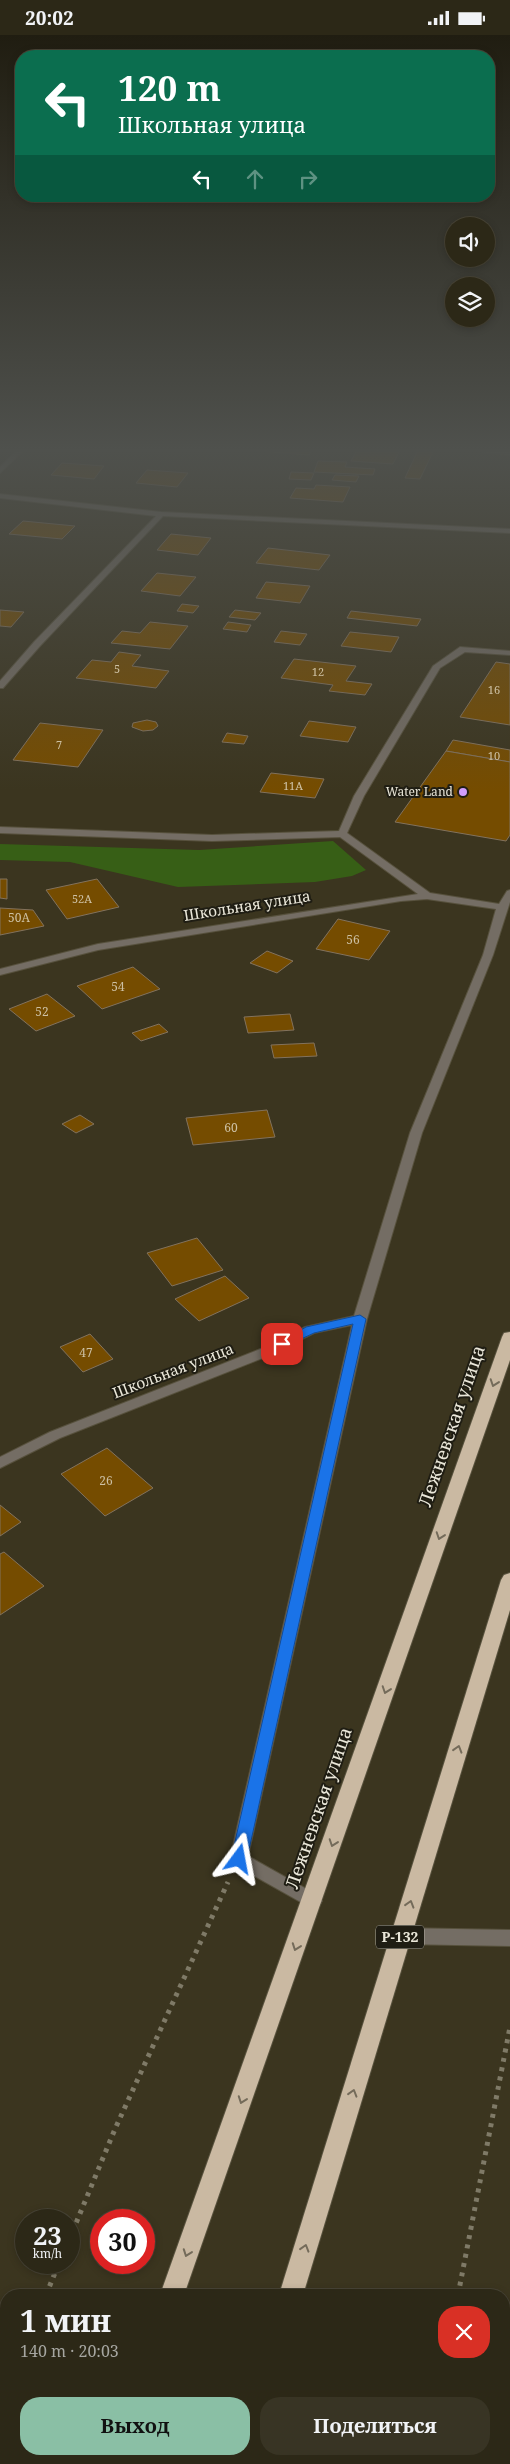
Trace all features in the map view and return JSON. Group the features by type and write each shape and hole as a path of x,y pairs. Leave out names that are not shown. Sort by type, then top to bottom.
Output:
{"highway":[{"name":"Лежневская улица","path":"174,2289 313,1901 510,1337"},
{"name":"Р-132","path":"293,2289 510,1579"}],"street":[{"path":"0,687 37,644 114,563"},
{"path":"342,834 359,796 437,666 463,649 510,653"},
{"path":"0,830 212,838 342,834 427,896"},
{"path":"313,1901 239,1859 360,1319 416,1133 488,955 502,907 510,893"},
{"name":"Школьная улица","path":"0,972 98,947 401,897 427,896 502,907"},
{"name":"Школьная улица","path":"0,1463 55,1435 268,1351 310,1330 360,1319"},
{"path":"401,1935 510,1938"}],"path":[{"path":"80,2213 115,2129 239,1859"},
{"path":"459,2289 510,2027"},
{"path":"48,2289 55,2274"}],"green space":[{"path":"333,841 366,870 352,876 315,882 178,887 70,862 0,860 0,844 199,850"}],"building":[{"path":"259,563 324,563 319,570"},
{"path":"157,573 196,577 180,596 141,591"},
{"path":"266,582 310,586 300,603 256,598"},
{"path":"182,604 199,606 193,613 177,611"},
{"path":"0,610 24,612 11,627 0,626"},
{"path":"235,610 261,613 255,620 229,617"},
{"path":"351,611 421,619 417,626 347,618"},
{"path":"150,622 188,626 170,649 111,643 122,631 140,633"},
{"path":"228,622 251,625 247,632 223,629"},
{"path":"281,631 307,634 300,645 274,642"},
{"path":"350,632 399,637 391,652 341,646"},
{"path":"119,652 141,655 132,666 169,671 156,688 76,678 92,660 111,662"},
{"path":"294,659 356,666 346,681 372,684 365,695 329,691 333,685 281,678"},
{"path":"496,662 510,664 510,725 460,717"},
{"path":"147,720 156,722 158,726 153,730 143,731 132,727 133,723"},
{"path":"309,721 356,727 348,742 300,736"},
{"path":"40,723 103,730 78,767 13,760"},
{"path":"227,733 248,736 244,744 222,742"},
{"path":"453,740 510,750 510,762 446,751"},
{"name":"Water Land","path":"446,751 510,762 510,835 506,841 395,822"},
{"path":"271,773 324,779 315,798 260,792"},
{"path":"0,879 7,879 7,899 0,898"},
{"path":"97,879 119,907 67,919 46,890"},
{"path":"0,908 33,910 44,926 0,935"},
{"path":"338,919 390,931 369,960 316,949"},
{"path":"267,951 293,961 277,973 250,963"},
{"path":"133,967 160,989 102,1009 77,986"},
{"path":"47,994 75,1016 36,1031 9,1009"},
{"path":"290,1014 294,1030 248,1033 244,1017"},
{"path":"159,1024 168,1032 141,1041 132,1033"},
{"path":"314,1043 317,1056 274,1058 271,1045"},
{"path":"267,1110 275,1137 193,1145 186,1118"},
{"path":"80,1115 94,1124 76,1133 62,1124"},
{"path":"197,1238 223,1270 172,1286 147,1253"},
{"path":"225,1276 249,1298 199,1321 175,1299"},
{"path":"90,1334 113,1359 83,1372 60,1347"},
{"path":"107,1448 153,1488 105,1516 61,1474"},
{"path":"0,1505 21,1522 0,1536"},
{"path":"4,1552 44,1586 0,1615 0,1554"}],"place":[{"name":"Water Land","path":"463,792"}],"route":[{"path":"239,1859 360,1319 310,1330 282,1344"}]}
